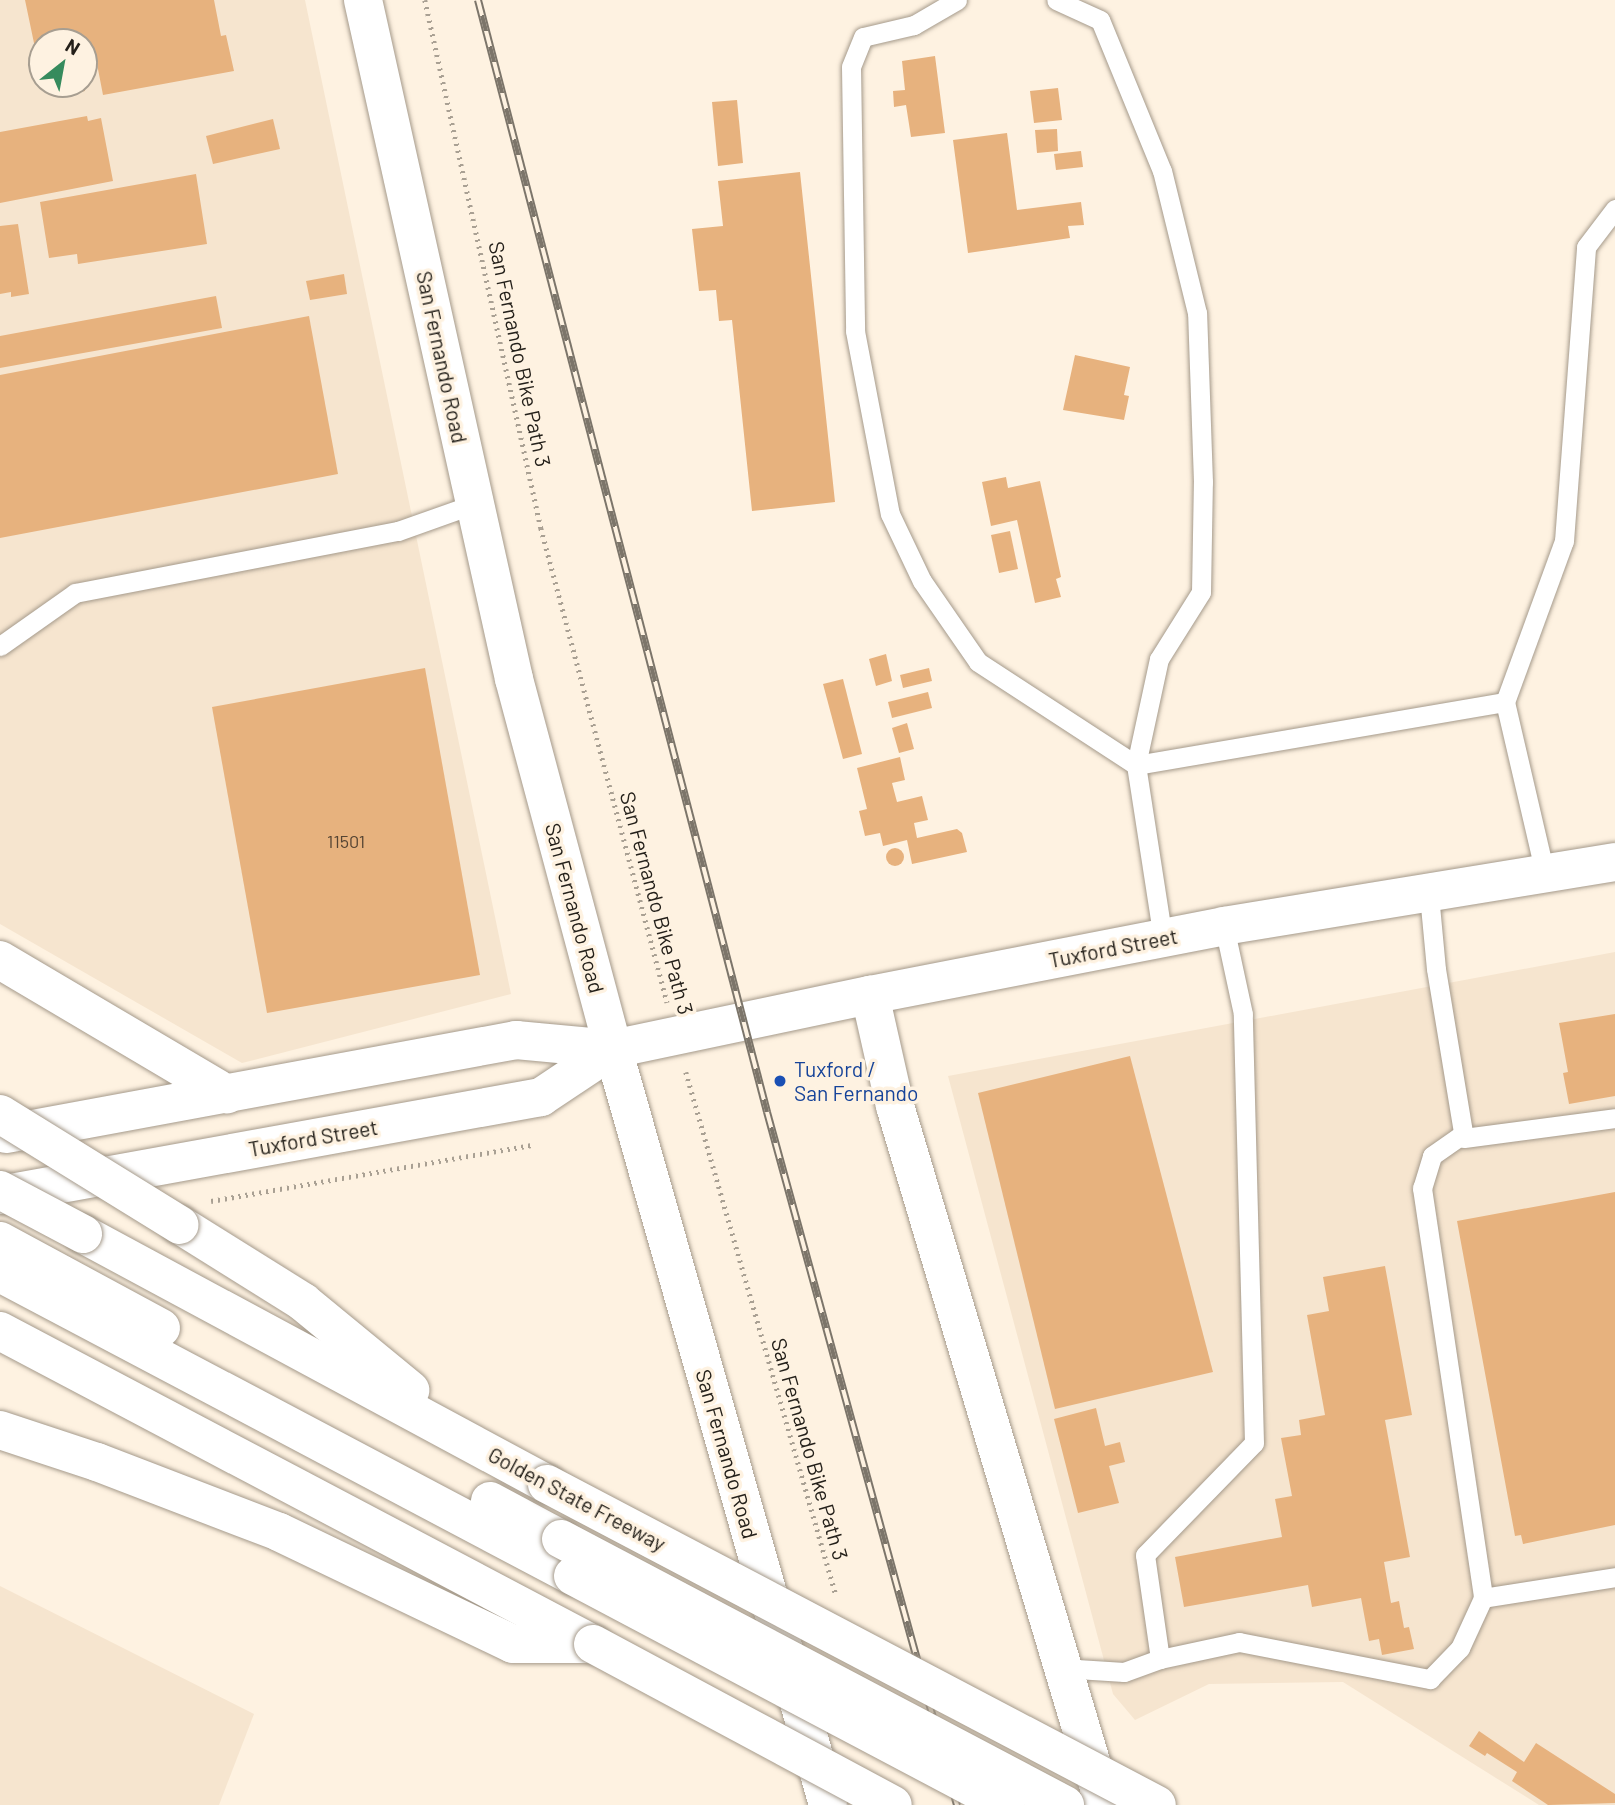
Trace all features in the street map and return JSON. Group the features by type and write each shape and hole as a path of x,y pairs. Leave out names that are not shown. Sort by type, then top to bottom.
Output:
{"main road":[{"name":"San Fernando Road","path":"363,0 514,679 613,1049 828,1805"},
{"name":"Tuxford Street","path":"0,1135 516,1040 613,1049 870,995 1224,926 1429,895 1615,862"},
{"path":"0,960 228,1094"},
{"path":"870,995 895,1105 1104,1805"},
{"name":"Tuxford Street","path":"0,1192 541,1097 613,1049"},
{"path":"0,1114 190,1214 303,1302 477,1445"},
{"name":"Golden State Freeway","path":"0,1192 477,1445 547,1485 1157,1805"},
{"path":"5,1254 561,1539 1065,1805"},
{"path":"5,1254 573,1576 1005,1805"},
{"path":"0,1331 893,1805"},
{"path":"0,1430 97,1462 279,1532 513,1644 593,1644"}],"lane":[{"path":"957,0 914,25 863,37 851,67 855,331 890,514 922,581 978,662 1136,765 1505,702"},
{"path":"1056,0 1100,20 1162,171 1197,313 1203,482 1201,592 1159,659 1136,765 1163,939"},
{"path":"1545,874 1505,702 1564,541 1586,247 1615,209"},
{"path":"0,646 75,593 398,531 474,504"},
{"path":"1429,895 1436,969 1464,1138 1615,1118"},
{"path":"1160,1659 1145,1555 1254,1443 1243,1014 1224,926"},
{"path":"1061,1668 1124,1672 1160,1659 1239,1642 1430,1678 1460,1648 1483,1598 1422,1188 1432,1156 1463,1134"},
{"path":"1483,1598 1615,1577"}],"path":[{"name":"San Fernando Bike Path 3","path":"425,0 541,528 676,1036 838,1604"},
{"path":"190,1214 533,1145"}],"shaded area":[{"path":"0,0 305,0 511,994 242,1063 0,924"},
{"path":"1615,952 1615,1805 1539,1805 1343,1682 1209,1684 1135,1720 1113,1694 948,1076"},
{"path":"0,1586 254,1714 219,1805 0,1805"}],"building":[{"path":"25,0 214,0 221,36 226,35 234,71 103,95 98,69 98,28 31,28"},
{"path":"935,56 945,133 911,137 906,105 894,107 893,91 905,90 902,61"},
{"path":"1058,88 1062,120 1034,123 1030,91"},
{"path":"737,100 743,163 718,166 712,102"},
{"path":"87,116 88,121 101,118 113,181 0,203 0,132"},
{"path":"273,119 280,149 213,164 206,136"},
{"path":"1057,129 1058,151 1037,153 1035,130"},
{"path":"1007,133 1017,210 1081,202 1084,225 1068,226 1070,238 968,253 953,140"},
{"path":"1081,151 1083,167 1056,170 1054,154"},
{"path":"800,172 835,502 752,511 732,320 719,321 716,290 699,291 692,229 723,226 718,181"},
{"path":"196,174 207,244 78,264 77,254 49,258 40,202"},
{"path":"18,224 29,294 11,297 11,292 0,294 0,226"},
{"path":"344,274 347,294 310,300 306,281"},
{"path":"216,296 222,328 0,368 0,336"},
{"path":"309,316 338,474 0,538 0,375"},
{"path":"1075,355 1130,367 1124,395 1129,396 1124,420 1063,410"},
{"path":"1006,477 1008,488 1040,481 1061,577 1056,579 1061,597 1035,603 1017,520 991,526 982,482"},
{"path":"1010,531 1018,569 999,573 991,535"},
{"path":"886,654 892,681 876,686 869,659"},
{"path":"425,668 480,975 267,1013 212,707"},
{"path":"929,668 932,681 903,688 900,675"},
{"path":"843,679 862,754 843,759 823,684"},
{"path":"928,692 932,708 892,718 888,702"},
{"path":"907,723 914,749 899,753 892,728"},
{"path":"900,757 905,780 892,783 897,802 922,796 928,820 914,823 917,838 957,829 962,833 967,852 912,864 907,840 883,846 880,833 865,836 859,811 867,809 857,768"},
{"path":"895,848 901,851 904,857 901,863 895,866 889,863 886,857 889,851"},
{"path":"1615,1014 1615,1096 1569,1104 1563,1073 1568,1072 1559,1023"},
{"path":"1130,1056 1213,1372 1055,1409 978,1093"},
{"path":"1615,1192 1615,1525 1523,1544 1521,1535 1515,1536 1457,1221"},
{"path":"1385,1266 1412,1415 1385,1420 1410,1557 1384,1562 1391,1603 1399,1601 1404,1628 1409,1627 1414,1649 1382,1655 1379,1639 1369,1641 1361,1598 1312,1607 1308,1585 1184,1607 1175,1557 1282,1537 1275,1499 1292,1496 1281,1438 1301,1435 1299,1420 1325,1415 1307,1315 1329,1311 1323,1277"},
{"path":"1096,1408 1105,1446 1120,1442 1125,1462 1109,1466 1119,1503 1078,1513 1054,1419"},
{"path":"1479,1731 1524,1762 1536,1743 1615,1794 1615,1803 1548,1805 1512,1781 1517,1772 1487,1753 1485,1756 1469,1746"}],"railway":[{"path":"478,0 767,1112 957,1805"}],"place":[{"name":"Tuxford / San Fernando","path":"780,1081"}]}
